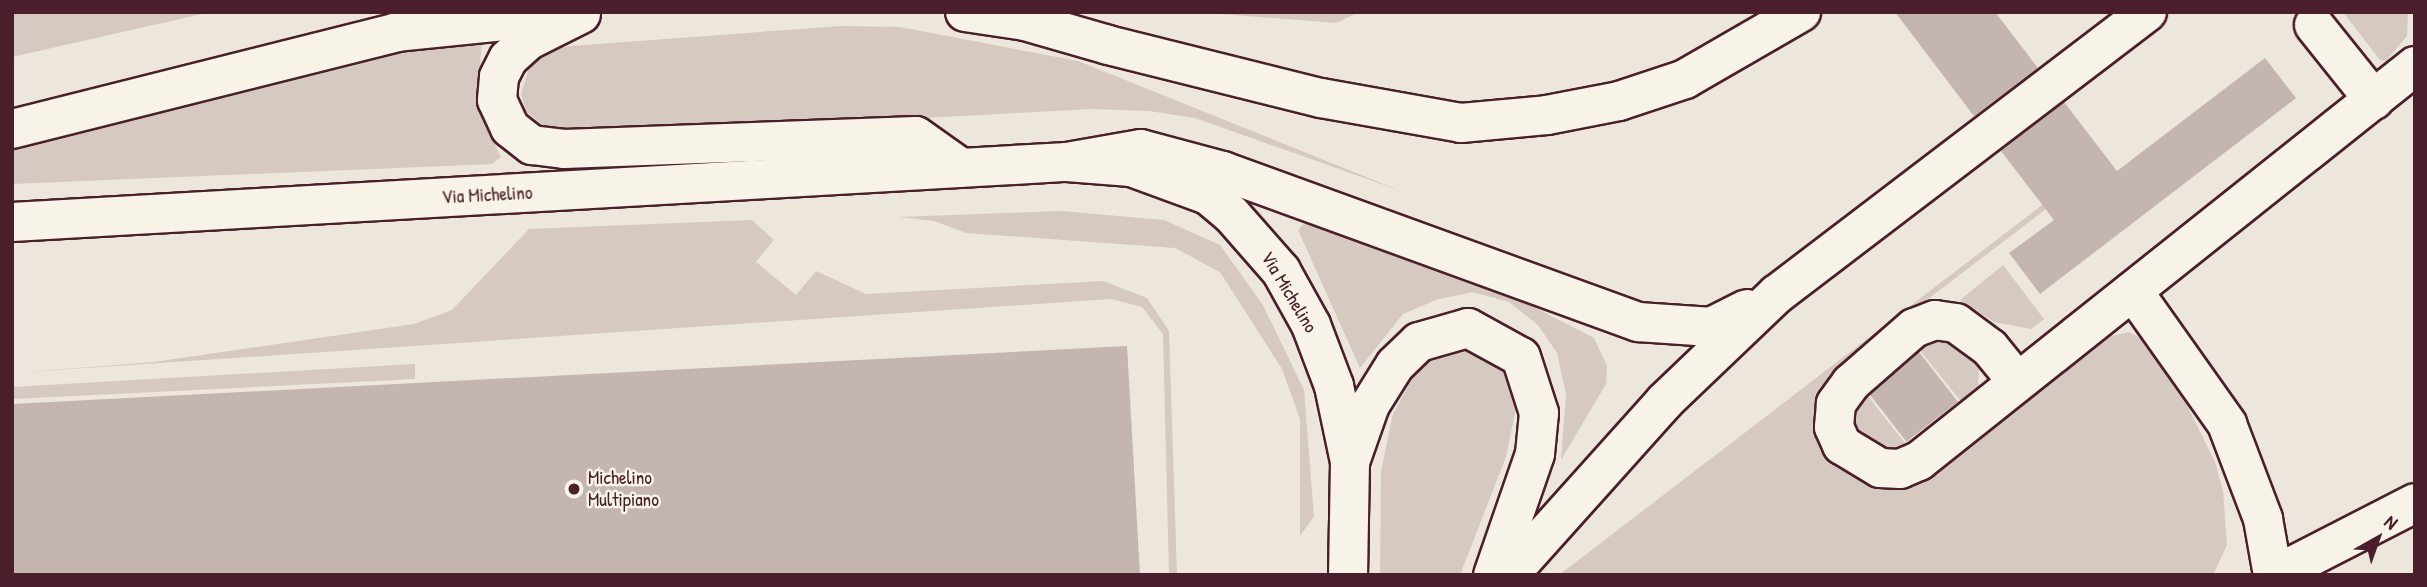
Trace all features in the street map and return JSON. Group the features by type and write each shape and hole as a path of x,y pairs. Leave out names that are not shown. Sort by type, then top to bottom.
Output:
{"main road":[{"path":"965,12 1026,21 1108,46 1321,98 1461,122 1547,115 1632,97 1685,79 1801,12"},
{"path":"1509,575 1665,401 1777,295 2147,12"},
{"path":"12,129 397,32 589,13"},
{"path":"589,13 529,40 508,59 499,77 497,100 510,128 532,145 564,149 916,136 961,168"},
{"path":"2314,25 2374,100"},
{"path":"2016,380 1990,348 1956,323 1935,320 1914,328 1851,383 1836,404 1834,427 1842,445 1858,459 1900,469 1919,461 2016,380 2133,291 2415,66"},
{"path":"1067,162 1142,149 1223,171 1638,322 1711,327 1777,295"},
{"name":"Via Michelino","path":"12,222 1067,162 1131,167 1179,181 1208,195 1257,240 1311,325 1334,386 1350,462 1348,575"},
{"path":"2133,291 2227,424 2263,519 2274,575 2415,503"},
{"path":"1350,462 1370,405 1395,365 1419,342 1468,328 1521,357 1539,413 1535,454 1493,575"}],"shaded area":[{"path":"12,12 211,12 12,57"},
{"path":"1196,12 1359,12 1336,23"},
{"path":"2343,12 2408,12 2407,36 2386,61 2380,60"},
{"path":"841,26 900,27 1078,61 1401,191 1195,118 1149,111 1092,109 620,134 547,129 526,111 521,94 530,64 543,52 571,46"},
{"path":"482,38 477,108 501,157 492,164 12,184 12,149 335,64"},
{"path":"2063,189 2067,193 1911,312 1833,382 1881,484 2101,338 2129,332 2144,340 2172,375 2215,462 2223,491 2227,545 2213,575 1559,575"},
{"path":"1061,211 1164,220 1220,245 1263,305 1304,390 1314,516 1300,536 1300,419 1282,369 1220,272 1175,248 966,233 934,221 899,217"},
{"path":"752,220 774,240 756,262 796,295 816,271 866,294 1103,281 1147,298 1169,331 1177,575 1169,575 1163,334 1142,307 1111,299 12,373 154,362 414,324 452,310 529,229"},
{"path":"1305,222 1516,298 1594,338 1607,366 1606,384 1561,460 1566,394 1557,353 1538,325 1509,302 1472,292 1436,300 1403,314 1360,368 1298,230"},
{"path":"2003,265 2044,319 2031,329 1994,322 1960,300"},
{"path":"1948,337 1979,362 1978,395 1963,404 1918,348"},
{"path":"1459,347 1477,349 1502,365 1511,382 1517,404 1506,457 1460,575 1380,575 1381,471 1393,414 1421,362"},
{"path":"415,364 415,379 12,399 12,387"},
{"path":"1863,390 1908,447 1893,456 1852,437 1851,405"}],"building":[{"path":"1895,12 1995,12 2038,68 1974,116"},
{"path":"2265,58 2296,98 2040,294 2009,253 2054,220 2001,151 2064,102 2117,171"},
{"name":"Michelino Multipiano","path":"1127,346 1140,575 12,575 12,404"},
{"path":"1919,352 1958,402 1907,442 1868,392"}],"place":[{"name":"Michelino Multipiano","path":"574,489"}]}
